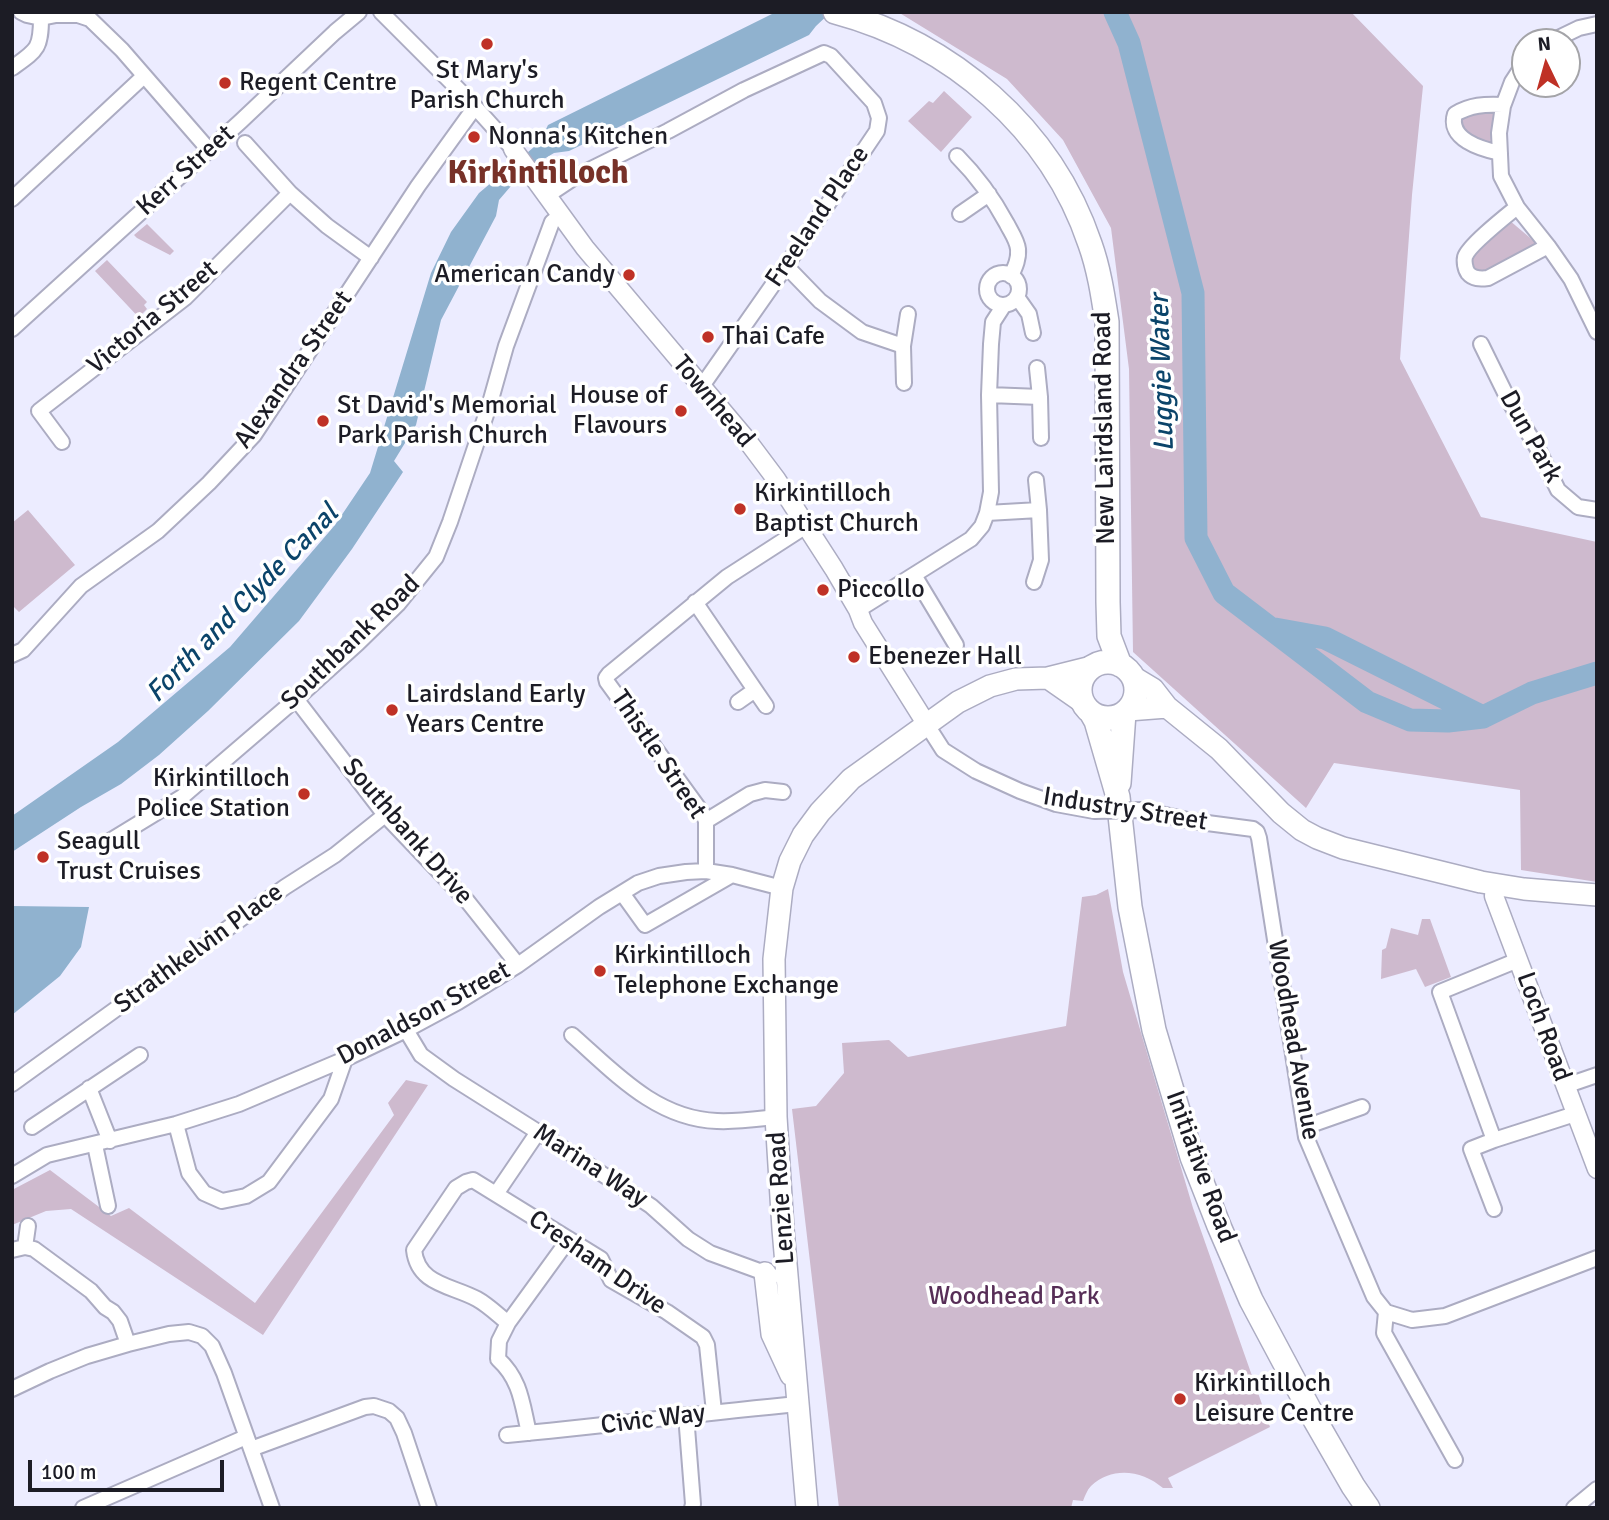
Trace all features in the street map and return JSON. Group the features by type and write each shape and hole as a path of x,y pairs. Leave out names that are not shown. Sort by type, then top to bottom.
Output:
{"main road":[{"name":"New Lairdsland Road","path":"835,12 889,30 930,51 968,76 993,97 1045,156 1066,190 1085,231 1102,290 1107,322 1109,636 1126,671"},
{"name":"New Lairdsland Road","path":"1094,665 1109,636"},
{"path":"782,888 790,861 803,835 851,779 958,702 990,686 1016,679 1048,678 1110,662 1153,689 1167,707 1219,749 1280,813 1302,830 1343,848 1495,885 1597,895"},
{"path":"1094,665 1080,682 1080,695 1096,721 1118,797"},
{"path":"1118,797 1126,712 1136,695 1136,689 1126,671"},
{"path":"1048,678 1105,719 1118,717 1126,712 1167,707"},
{"name":"Initiative Road","path":"1118,797 1130,907 1154,1030 1192,1157 1251,1300 1315,1420 1368,1508"},
{"name":"Lenzie Road","path":"782,888 774,959 776,1117 807,1508"},
{"path":"765,1273 772,1334 798,1396"}],"street":[{"path":"21,12 41,18 78,15 90,19 122,50 209,150"},
{"name":"Kerr Street","path":"12,329 359,12"},
{"path":"382,12 513,149"},
{"path":"12,68 39,47 41,18"},
{"path":"1579,28 1597,24"},
{"name":"Freeland Place","path":"545,190 824,53 831,56 874,103 879,118 877,131 702,386"},
{"path":"12,199 144,76"},
{"path":"1511,85 1503,105 1499,132 1501,176 1517,207 1571,279 1597,332"},
{"path":"1500,153 1483,150 1462,137 1455,131 1452,123 1455,114 1468,107 1483,104 1503,105"},
{"name":"Alexandra Street","path":"12,655 23,650 81,586 158,531 209,483 254,435 431,167 475,107"},
{"path":"244,143 290,193 327,226 370,258"},
{"name":"Townhead","path":"513,149 611,280 746,439 776,479 927,725"},
{"path":"957,156 989,194 1016,241 1017,263 1011,276"},
{"name":"Victoria Street","path":"62,442 39,411 185,298 290,193"},
{"path":"960,214 989,194"},
{"path":"1517,207 1465,255 1468,274 1478,279 1488,278 1548,246"},
{"name":"Southbank Road","path":"106,844 182,797 296,699 398,604 436,557 490,403 506,346 552,222 561,215"},
{"path":"786,266 820,301 862,332 903,346"},
{"path":"1001,274 1011,276 1019,288 1017,297 1009,304 994,302 988,293 989,283 1001,274"},
{"path":"1017,297 1029,314 1033,333"},
{"path":"858,610 971,539 982,526 990,492 989,395 993,322 1004,305"},
{"path":"904,383 903,346 908,314"},
{"name":"Dun Park","path":"1481,344 1558,490 1578,507 1597,510"},
{"path":"1037,368 1041,438"},
{"path":"989,395 1040,397"},
{"path":"1034,582 1041,560 1036,480"},
{"path":"987,513 1039,510"},
{"path":"766,706 695,602 727,577 806,526"},
{"path":"914,575 956,645"},
{"name":"Thistle Street","path":"695,602 606,678 703,814 706,821 706,871"},
{"path":"738,702 755,690"},
{"name":"Southbank Drive","path":"296,699 386,816 468,902 518,965"},
{"name":"Industry Street","path":"927,725 943,750 976,771 1056,804 1094,811 1143,810 1192,821 1252,829 1257,832 1259,838"},
{"path":"706,821 750,794 765,790 783,792"},
{"name":"Strathkelvin Place","path":"12,1084 386,816"},
{"name":"Woodhead Avenue","path":"1259,838 1306,1138 1374,1297 1386,1312 1384,1333 1455,1460"},
{"name":"Donaldson Street","path":"12,1176 47,1156 176,1124 239,1104 407,1030 518,965 638,883 659,876 706,871 782,888"},
{"path":"622,892 645,925 732,876"},
{"name":"Loch Road","path":"1495,885 1494,896 1597,1169"},
{"path":"1494,1140 1440,992 1518,960"},
{"name":"Marina Way","path":"407,1030 421,1055 651,1206 688,1239 709,1253 788,1280"},
{"path":"572,1035 635,1091 653,1103 691,1117 716,1121 776,1117"},
{"path":"32,1127 140,1055"},
{"path":"176,1124 190,1173 204,1193 222,1201 246,1196 269,1182 331,1099 345,1059"},
{"path":"1565,1086 1597,1075"},
{"path":"89,1088 110,1140"},
{"path":"1305,1127 1362,1107"},
{"path":"1494,1209 1471,1149 1575,1114"},
{"path":"496,1194 538,1132"},
{"path":"94,1145 108,1206"},
{"name":"Cresham Drive","path":"508,1323 478,1299 448,1288 422,1273 415,1261 414,1250 456,1188 466,1182 473,1181 496,1194 601,1259 611,1280 667,1312 703,1337 707,1345 714,1412"},
{"path":"28,1226 18,1248 34,1249 91,1291 120,1321 128,1344"},
{"path":"529,1433 519,1386 509,1369 498,1359 499,1341 508,1323 569,1239"},
{"path":"1386,1312 1412,1321 1445,1316 1597,1258"},
{"path":"12,1389 87,1356 128,1344 169,1334 189,1332 202,1336 212,1346 224,1373 272,1508"},
{"name":"Civic Way","path":"507,1435 714,1412 798,1396"},
{"path":"83,1508 248,1443 374,1406 397,1418 429,1508"},
{"path":"686,1415 692,1508"},
{"path":"1574,1508 1597,1489"}],"green space":[{"path":"898,12 1351,12 1423,86 1400,359 1481,517 1597,542 1597,882 1521,870 1520,790 1334,763 1306,808 1133,652 1129,369 1111,228 1063,140 1007,79"},
{"path":"944,91 972,117 941,152 908,121 929,101 933,103"},
{"path":"1494,111 1490,146 1459,131 1460,114"},
{"path":"1509,220 1535,242 1534,247 1483,274 1475,273 1469,266 1470,254"},
{"path":"147,224 174,251 170,255 134,235"},
{"path":"107,260 147,302 144,305 147,309 142,314 148,320 144,323 95,271"},
{"path":"28,510 75,565 19,612 12,605 12,523"},
{"name":"Woodhead Park","path":"1108,889 1123,972 1193,1208 1270,1427 1168,1478 1173,1488 1163,1488 1137,1474 1117,1473 1099,1480 1086,1493 1083,1501 1073,1500 1071,1508 839,1508 792,1109 816,1106 844,1073 842,1043 889,1040 908,1057 1066,1026 1082,897 1096,895"},
{"path":"1422,919 1430,919 1451,977 1425,987 1416,969 1381,979 1382,950 1386,948 1391,928 1418,935"},
{"path":"406,1080 428,1085 263,1335 71,1209 46,1211 12,1225 12,1190 50,1170 111,1216 129,1208 255,1303 394,1115 388,1103"}],"water":[{"path":"776,12 831,12 809,35 569,151 554,153 517,179 499,200 496,216 441,320 416,425 394,461 403,472 352,549 299,621 159,755 121,784 12,852 12,816 118,742 230,647 335,525 370,473 431,273 451,232 479,193 540,142 548,125"},
{"path":"12,906 89,907 81,947 60,976 12,1015"}],"waterway":[{"name":"Luggie Water","path":"1115,12 1129,43 1193,293 1196,538 1224,593 1367,702 1410,720 1448,721 1483,717 1532,693 1597,673"},
{"name":"Luggie Water","path":"1275,629 1325,638 1483,717"}],"place":[{"name":"St Mary's Parish Church","path":"487,44"},
{"name":"Regent Centre","path":"225,83"},
{"name":"Nonna's Kitchen","path":"474,137"},
{"name":"American Candy","path":"629,275"},
{"name":"Thai Cafe","path":"708,337"},
{"name":"House of Flavours","path":"681,411"},
{"name":"St David's Memorial Park Parish Church","path":"323,421"},
{"name":"Kirkintilloch Baptist Church","path":"740,509"},
{"name":"Piccollo","path":"823,590"},
{"name":"Ebenezer Hall","path":"854,657"},
{"name":"Lairdsland Early Years Centre","path":"392,710"},
{"name":"Kirkintilloch Police Station","path":"304,794"},
{"name":"Seagull Trust Cruises","path":"43,857"},
{"name":"Kirkintilloch Telephone Exchange","path":"600,971"},
{"name":"Kirkintilloch Leisure Centre","path":"1180,1399"}],"district":[{"name":"Kirkintilloch","path":"538,174"}],"water label":[{"name":"Forth and Clyde Canal","path":"243,604"}]}
